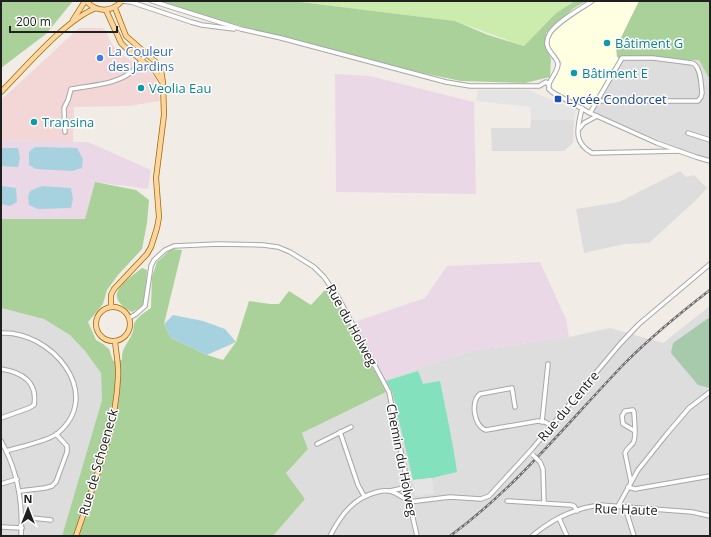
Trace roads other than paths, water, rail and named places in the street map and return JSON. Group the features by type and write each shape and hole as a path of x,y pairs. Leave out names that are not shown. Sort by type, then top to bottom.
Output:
{"main road":[{"path":"70,24 86,1 96,8 106,10 115,8 122,1"},
{"path":"1,92 70,24 96,8"},
{"path":"112,307 112,295 114,288 147,254 158,228 156,173 164,115 163,83 158,64 126,36 115,8"},
{"path":"106,10 121,43 155,71 163,83"},
{"path":"112,307 123,310 129,318 130,327 127,333 122,338 115,341 101,335 97,327 100,314 112,307"},
{"name":"Rue de Schoeneck","path":"76,536 102,456 116,405 118,372 115,341"}],"street":[{"path":"122,1 131,2 202,25 241,29"},
{"path":"152,1 241,29 281,38 446,82 470,86 549,88"},
{"path":"592,1 556,26 550,32 547,41 548,48 550,53 555,58 558,66 549,84 549,88 552,92 590,114 657,143 682,151 696,158 710,161"},
{"path":"65,132 64,108 71,89 115,81 129,73 146,54"},
{"path":"590,114 597,101 622,58 653,58 692,63 696,65 698,69 702,93 698,101 597,101"},
{"path":"543,88 545,82 549,84"},
{"path":"582,108 578,139 585,149 592,153 682,151"},
{"path":"578,131 584,123 597,116"},
{"path":"688,133 710,140"},
{"path":"656,152 657,143"},
{"name":"Rue du Holweg","path":"129,318 145,306 151,266 154,260 165,250 174,246 218,244 250,244 278,247 290,252 314,267 328,282 338,297 384,384"},
{"name":"Rue du Centre","path":"409,502 450,497 478,499 487,498 552,426 620,344 639,324 710,264"},
{"path":"1,333 16,334 28,337 40,343 57,356 69,371 76,391 75,402 69,421 56,434 6,451"},
{"path":"542,422 548,364"},
{"path":"1,369 15,372 30,381 34,388 35,399 34,405 29,408 1,418"},
{"name":"Chemin du Holweg","path":"384,384 389,392 408,487 409,502 417,536"},
{"path":"515,407 512,388 480,394 476,397 474,404 478,425 486,430 529,422 542,422 552,426"},
{"path":"618,506 638,470 680,417 710,392"},
{"path":"631,482 626,453 627,449 634,442 635,431 633,410 625,411 622,416 622,424 635,431"},
{"path":"317,444 351,426"},
{"path":"340,432 358,485 364,496"},
{"path":"20,491 45,488 52,486 56,482 67,452 67,446 56,434"},
{"path":"2,444 17,479 20,491 22,517 21,536"},
{"path":"529,452 540,462 543,469 544,503"},
{"path":"628,487 635,489 710,476"},
{"path":"1,484 17,479"},
{"path":"330,536 338,520 347,509 364,496 408,487"},
{"path":"390,491 409,502"},
{"name":"Rue Haute","path":"507,502 571,505 574,506 577,511 600,505 692,512 710,516"},
{"path":"625,507 634,536"},
{"path":"532,536 546,524 577,511"},
{"path":"22,517 51,520"},
{"path":"559,518 567,536"},
{"path":"1,527 22,528"}],"water":[{"path":"35,147 77,148 83,159 82,168 72,171 36,169 29,165 29,152"},
{"path":"1,148 18,148 20,158 18,167 1,166"},
{"path":"1,186 16,188 17,202 10,206 1,204"},
{"path":"42,186 71,188 73,199 71,208 38,209 29,205 28,197 30,191"},
{"path":"173,315 203,321 225,329 236,342 207,355 171,338 164,324"}],"railway":[{"path":"450,536 498,497 635,353 666,325 710,290"}],"place":[{"name":"Bâtiment G","path":"607,43"},
{"name":"La Couleur des Jardins","path":"100,58"},
{"name":"Bâtiment E","path":"574,73"},
{"name":"Veolia Eau","path":"141,88"},
{"name":"Lycée Condorcet","path":"558,99"},
{"name":"Transina","path":"34,122"}]}
